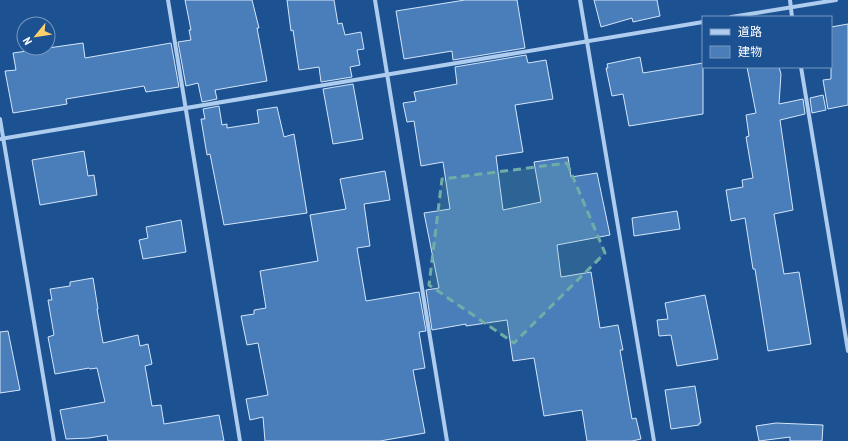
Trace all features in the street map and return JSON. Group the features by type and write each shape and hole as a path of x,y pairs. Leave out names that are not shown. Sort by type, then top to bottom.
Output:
{"street":[{"path":"168,0 240,441"},
{"path":"375,0 448,441"},
{"path":"580,0 654,441"},
{"path":"790,0 792,16"},
{"path":"737,16 836,0"},
{"path":"2,139 702,22"},
{"path":"801,68 848,351"},
{"path":"0,120 54,441"}],"highlighted area":[{"path":"567,163 605,253 514,343 429,285 442,179"}],"building":[{"path":"185,0 252,0 259,28 257,28 267,81 215,90 217,99 202,102 198,83 186,86 178,42 191,40 189,30 191,30"},
{"path":"287,0 334,0 338,24 342,23 345,35 361,32 364,49 357,50 360,65 350,67 352,77 321,82 319,67 299,70 293,30 291,31"},
{"path":"465,0 517,0 525,48 453,60 452,51 404,59 396,11"},
{"path":"594,0 657,0 660,16 633,22 632,18 601,27"},
{"path":"848,24 848,105 828,109 823,80 831,79 832,27"},
{"path":"83,43 85,58 171,43 179,87 146,92 144,86 66,99 67,104 13,113 5,71 16,70 13,53 16,53 16,56 56,56 56,47"},
{"path":"526,55 528,63 546,60 553,99 515,105 523,152 496,156 503,210 541,202 534,162 568,157 571,177 597,173 610,235 557,245 561,277 591,272 600,328 618,325 623,350 620,350 632,419 636,418 641,439 632,441 587,441 582,410 544,416 534,358 513,361 507,320 466,326 466,324 432,330 426,290 439,288 424,213 450,209 443,162 421,166 414,121 407,122 403,103 416,101 414,92 457,84 455,67"},
{"path":"640,57 643,73 702,63 703,114 629,126 623,94 612,96 606,68 608,68 607,64"},
{"path":"747,68 779,68 781,74 779,104 803,99 805,114 780,120 793,210 774,214 784,274 799,272 811,344 768,351 745,218 731,221 726,190 743,187 742,180 753,178 746,137 749,136 746,115 756,113"},
{"path":"353,84 363,139 333,144 323,89"},
{"path":"823,95 826,110 812,113 810,98"},
{"path":"219,106 222,125 227,124 227,128 259,123 257,110 277,107 284,137 294,134 307,213 224,225 210,154 207,155 201,119 205,119 203,109"},
{"path":"84,151 88,176 94,175 97,195 40,205 32,160"},
{"path":"385,171 390,200 364,204 370,246 357,248 366,301 419,292 426,331 419,332 425,368 413,370 425,433 380,441 265,441 263,417 250,420 246,399 268,395 258,343 247,345 241,316 254,314 254,310 266,308 260,271 318,261 310,215 346,209 340,179"},
{"path":"677,211 680,229 634,236 632,218"},
{"path":"181,220 186,252 143,259 139,240 148,238 146,227"},
{"path":"93,278 103,343 138,335 140,346 148,344 152,364 145,366 152,406 161,405 164,424 219,415 224,441 108,441 107,435 89,438 66,439 60,410 105,402 97,368 55,374 48,337 54,335 48,300 52,300 50,289 70,286 70,282"},
{"path":"705,295 718,359 677,366 671,335 659,336 657,320 668,319 665,303"},
{"path":"8,331 20,390 0,393 0,332"},
{"path":"695,386 701,423 699,423 699,425 671,429 665,390"},
{"path":"776,423 823,425 822,441 790,441 790,437 759,441 756,426"}]}
